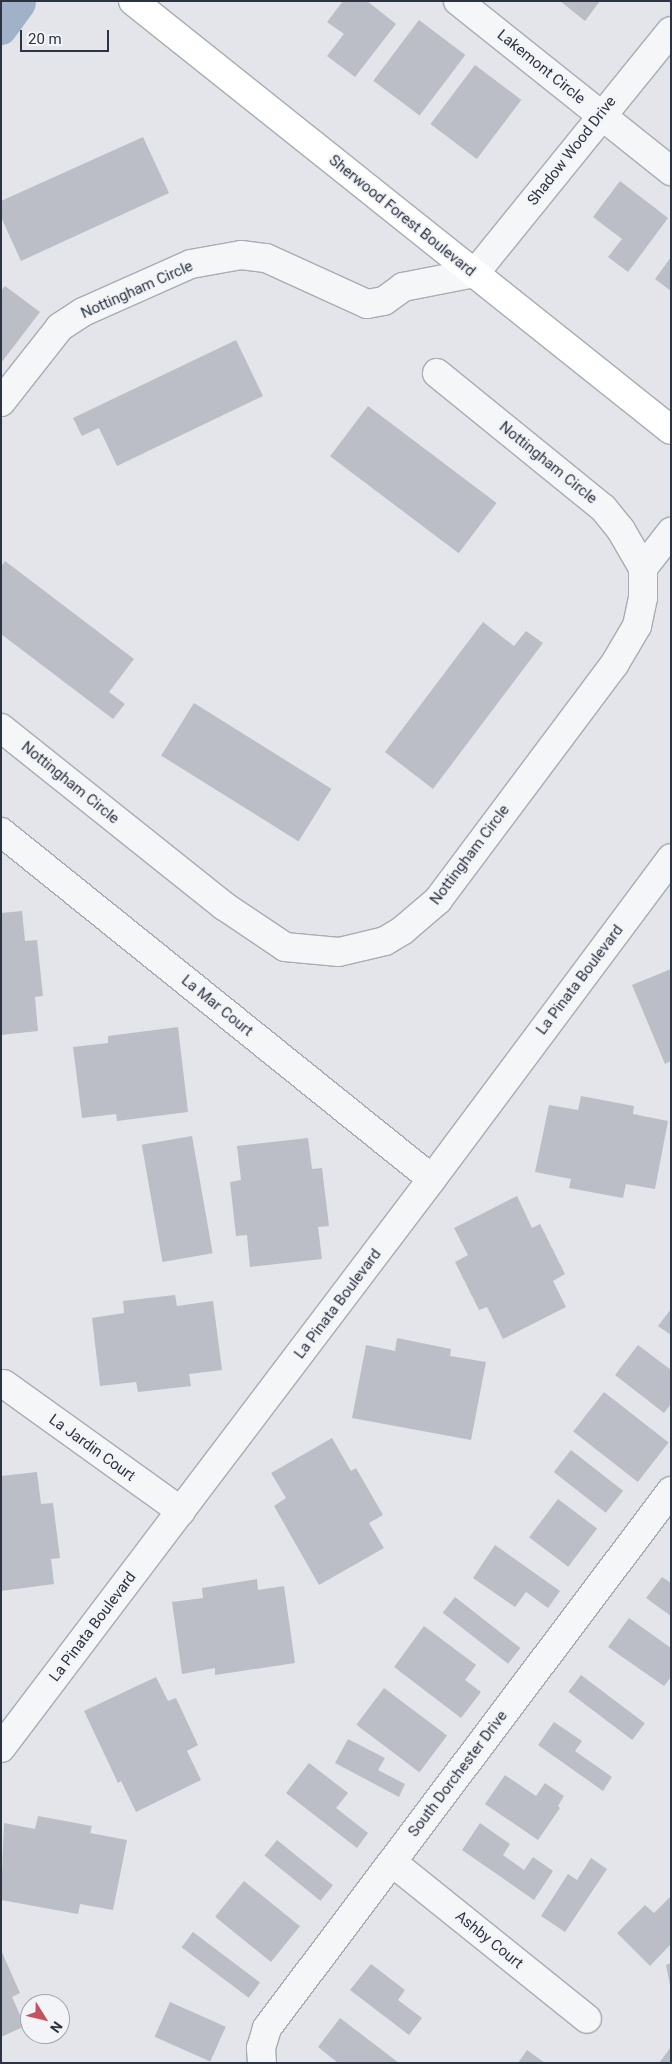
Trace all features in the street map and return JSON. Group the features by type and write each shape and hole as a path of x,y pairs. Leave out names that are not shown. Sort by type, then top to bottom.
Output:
{"street":[{"name":"Sherwood Forest Boulevard","path":"133,1 671,430"},
{"name":"Lakemont Circle","path":"458,1 671,171"},
{"name":"Shadow Wood Drive","path":"475,273 601,115 671,31"},
{"name":"Nottingham Circle","path":"1,402 60,327 83,312 191,264 241,255 266,258 366,304 384,301 403,286 475,273"},
{"name":"Nottingham Circle","path":"1,728 257,931 284,947 339,952 385,941 404,930 438,900 614,665 637,626 643,598 643,568 621,530 603,508 437,373"},
{"path":"643,568 671,532"},
{"name":"La Mar Court","path":"1,832 432,1179"},
{"name":"La Pinata Boulevard","path":"1,1748 432,1179 671,858"},
{"name":"La Jardin Court","path":"4,1384 181,1511"},
{"name":"South Dorchester Drive","path":"262,2063 261,2048 267,2028 671,1491"},
{"name":"Ashby Court","path":"392,1862 587,2018"}],"building":[{"path":"343,1 367,1 396,24 355,77 327,56 344,34 327,22"},
{"path":"560,1 600,1 585,21"},
{"path":"419,20 465,55 420,116 373,81"},
{"path":"475,65 521,100 477,159 430,124"},
{"path":"143,137 169,193 21,261 1,217 1,201"},
{"path":"620,181 668,218 628,272 608,257 622,239 593,217"},
{"path":"671,257 671,291 655,279"},
{"path":"5,286 40,312 1,363 1,291"},
{"path":"236,340 263,396 117,466 99,428 82,436 73,418"},
{"path":"368,406 497,503 459,553 330,456"},
{"path":"5,561 134,659 109,692 125,704 113,719 1,634 1,567"},
{"path":"483,622 514,646 526,631 543,643 433,789 385,752"},
{"path":"194,703 331,789 299,841 161,756"},
{"path":"22,911 25,941 37,940 43,996 35,997 38,1031 1,1035 1,913"},
{"path":"671,969 671,1061 665,1064 632,985"},
{"path":"178,1027 188,1112 117,1121 116,1114 82,1118 73,1047 108,1043 108,1036"},
{"path":"581,1096 634,1106 633,1114 668,1121 655,1189 626,1184 623,1198 569,1188 571,1179 535,1172 549,1105 578,1110"},
{"path":"192,1136 213,1253 162,1262 142,1145"},
{"path":"308,1138 312,1169 322,1168 329,1226 318,1227 322,1259 250,1267 247,1235 236,1236 230,1182 241,1180 237,1146"},
{"path":"517,1196 532,1228 540,1224 565,1274 553,1281 566,1307 503,1339 487,1307 479,1310 455,1262 468,1255 454,1228"},
{"path":"175,1295 177,1306 213,1301 222,1370 189,1374 191,1386 138,1392 136,1382 100,1386 92,1318 124,1313 123,1301"},
{"path":"671,1309 671,1335 658,1326"},
{"path":"397,1338 451,1349 450,1356 486,1362 471,1440 352,1418 366,1345 395,1351"},
{"path":"638,1345 671,1370 671,1404 664,1413 615,1375"},
{"path":"604,1392 669,1442 638,1482 573,1431"},
{"path":"332,1438 351,1471 356,1468 383,1515 369,1523 384,1548 319,1585 274,1506 286,1498 271,1473"},
{"path":"571,1450 623,1491 606,1513 554,1472"},
{"path":"37,1472 41,1504 53,1503 60,1558 51,1559 54,1584 1,1591 1,1476"},
{"path":"558,1499 597,1528 568,1567 529,1537"},
{"path":"495,1545 560,1591 548,1608 526,1592 515,1607 473,1578"},
{"path":"662,1577 671,1583 671,1616 646,1598"},
{"path":"257,1579 258,1590 284,1586 295,1663 215,1675 215,1668 182,1674 172,1602 203,1598 202,1588"},
{"path":"455,1597 520,1648 508,1664 443,1613"},
{"path":"629,1618 671,1648 671,1677 664,1686 608,1647"},
{"path":"424,1626 476,1665 465,1680 481,1692 461,1718 394,1667"},
{"path":"581,1675 645,1723 632,1740 568,1692"},
{"path":"156,1677 168,1701 176,1698 198,1745 187,1751 201,1780 136,1812 121,1781 118,1783 84,1711"},
{"path":"384,1688 447,1736 419,1772 356,1725"},
{"path":"554,1722 582,1741 575,1751 612,1777 603,1791 538,1745"},
{"path":"348,1739 385,1758 378,1770 405,1784 399,1797 335,1763"},
{"path":"309,1763 348,1793 336,1808 368,1833 357,1848 286,1793"},
{"path":"505,1775 536,1796 545,1783 564,1796 558,1806 560,1808 538,1840 485,1804"},
{"path":"38,1816 92,1826 90,1833 127,1840 113,1910 80,1904 78,1914 1,1900 4,1823 35,1829"},
{"path":"480,1823 510,1844 503,1855 524,1870 533,1857 553,1871 534,1900 462,1850"},
{"path":"277,1840 333,1885 320,1901 264,1856"},
{"path":"591,1858 607,1869 565,1932 541,1916 568,1874 577,1880"},
{"path":"244,1881 300,1926 271,1962 215,1917"},
{"path":"671,1896 671,1944 650,1966 617,1933 645,1905 654,1913"},
{"path":"193,1932 260,1983 249,1998 182,1947"},
{"path":"1,1950 20,1993 12,1997 20,2015 20,2028 1,2037"},
{"path":"671,1963 671,1985 670,1985 666,1965"},
{"path":"371,1964 405,1990 398,2000 422,2018 409,2035 350,1990"},
{"path":"170,2002 226,2027 210,2062 155,2037"},
{"path":"340,2018 399,2063 338,2063 318,2047"},
{"path":"671,2047 671,2063 659,2063"},
{"path":"527,2050 545,2063 518,2063"}],"waterway":[{"path":"1,29 20,3"}]}
